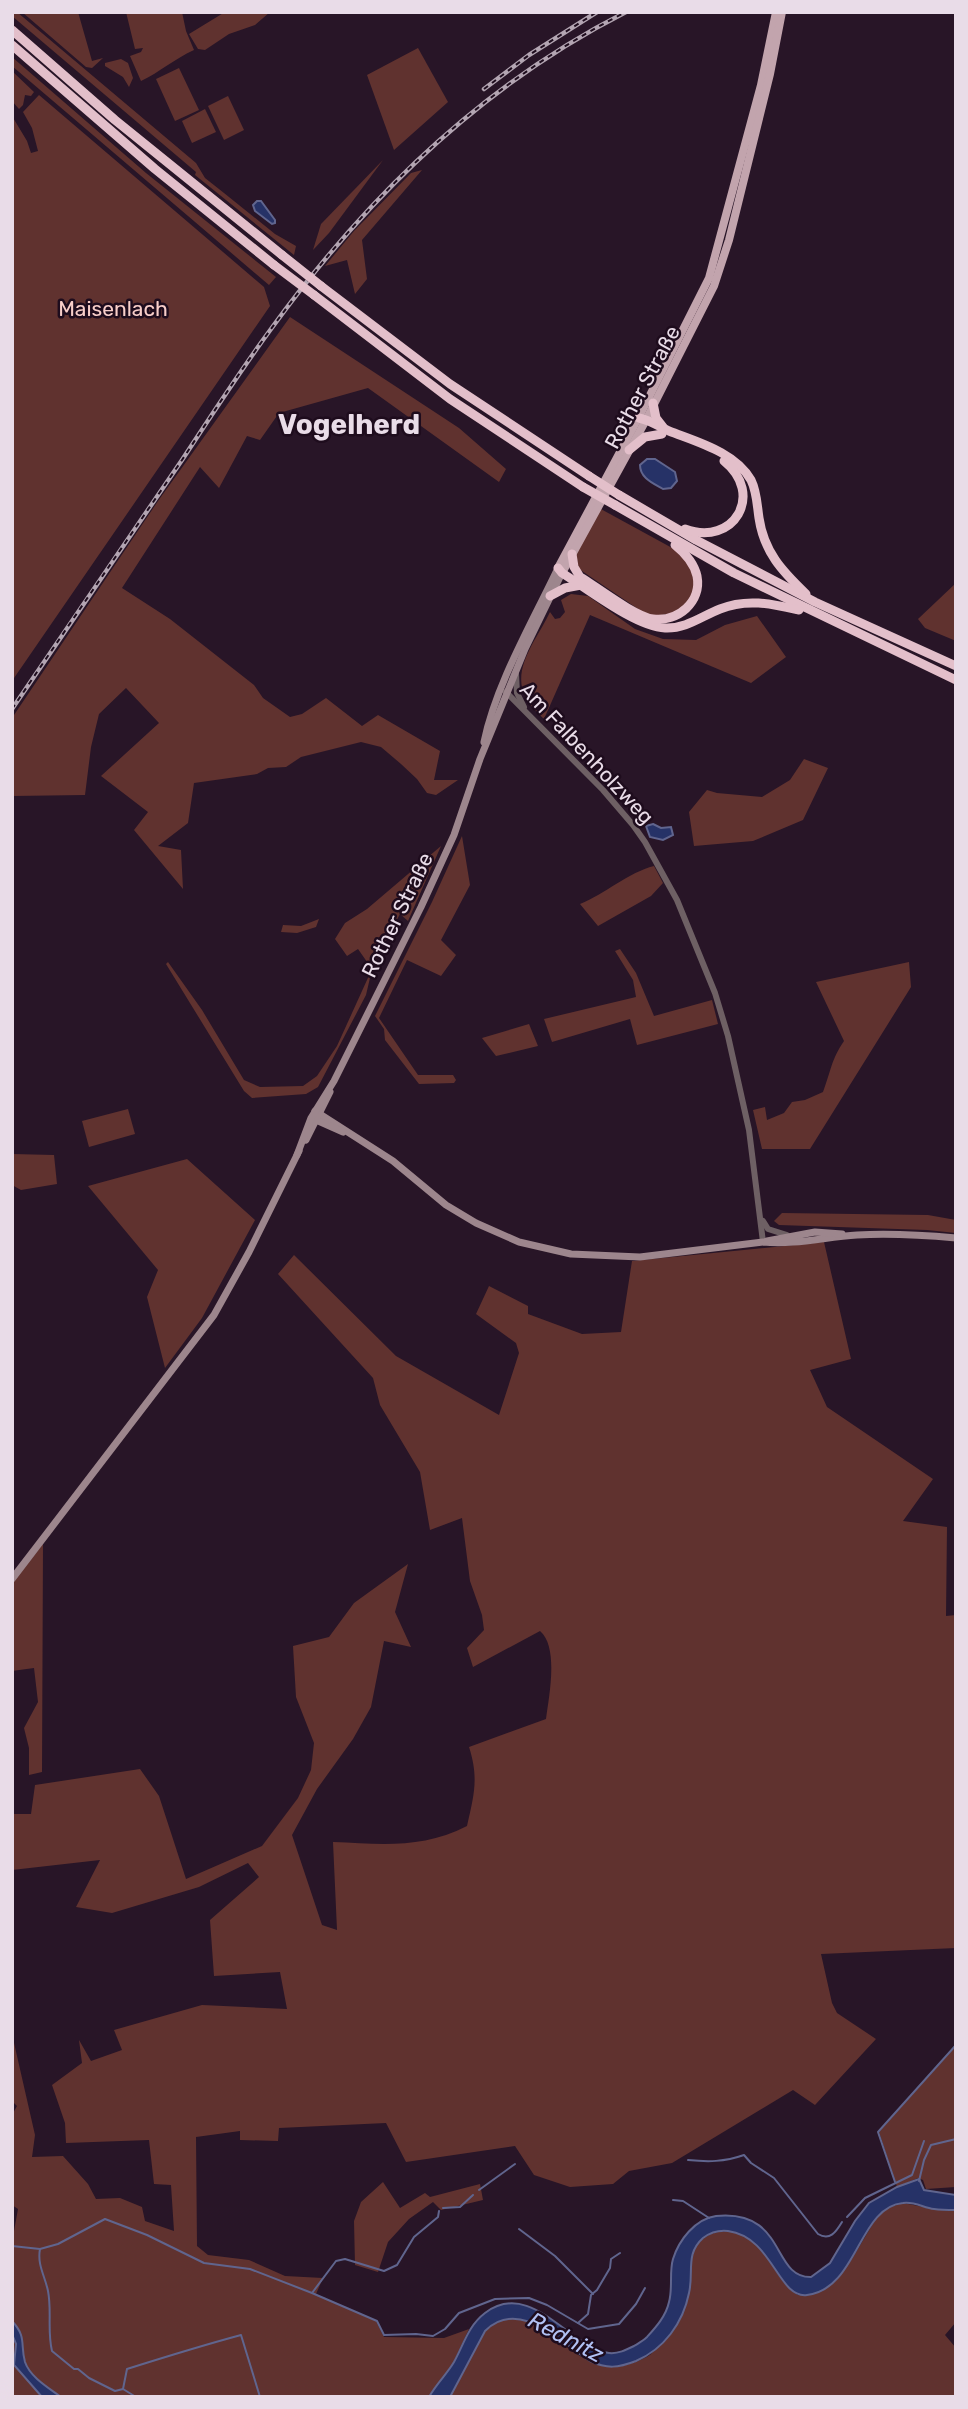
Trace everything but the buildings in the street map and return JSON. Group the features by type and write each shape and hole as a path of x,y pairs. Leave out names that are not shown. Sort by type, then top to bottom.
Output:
{"highway":[{"path":"12,30 136,138 321,286 450,384 589,476 696,540 815,602 956,666"},
{"path":"12,45 145,162 274,265 450,399 583,487 663,534 814,613 956,680"},
{"path":"653,403 656,418 663,431"},
{"path":"643,420 724,460 739,477 744,498 732,524 720,531 692,531 664,521"},
{"path":"629,450 645,437 663,431 732,459 752,481 764,540 771,555 780,569 815,602"},
{"path":"562,570 642,616 662,619 676,615 693,600 697,576 690,559 663,534"},
{"path":"572,554 574,567 581,581 639,621 664,628 689,624 722,608 740,603 762,602 814,613"},
{"path":"550,596 581,581"}],"main road":[{"name":"Rother Straße","path":"505,691 562,570 629,450 709,278 761,85 776,12"},
{"name":"Rother Straße","path":"12,1579 214,1315 249,1252 421,907 454,835 505,691 562,570 683,349 719,272 770,74 782,12"},
{"path":"316,1116 393,1161 446,1205 476,1223 519,1242 572,1254 640,1257 763,1242 787,1235 814,1232 856,1235 914,1234 956,1238"},
{"path":"763,1242 782,1244 856,1235"}],"street":[{"path":"516,672 517,693 531,718"},
{"name":"Am Falbenholzweg","path":"505,691 634,825 677,900 715,993 728,1036 749,1130 763,1242"},
{"path":"759,1210 768,1229 787,1235"}],"green space":[{"path":"12,12 17,12 196,163 205,178 275,234 296,246 294,255 195,175 196,172 12,16"},
{"path":"22,12 78,12 92,61 103,58 92,68 86,67"},
{"path":"126,12 182,12 194,50 141,81 130,56 141,52 143,48 135,49"},
{"path":"225,12 270,12 255,25 229,34 205,50 198,49 189,34"},
{"path":"418,48 448,102 394,150 367,75"},
{"path":"12,57 146,173 276,277 269,285 12,66"},
{"path":"121,59 128,63 133,78 129,87 123,77 105,66 105,63"},
{"path":"179,68 199,110 175,121 156,79"},
{"path":"12,71 34,92 31,96 25,95 23,105 19,109 12,101"},
{"name":"Maisenlach","path":"39,95 264,287 270,306 12,681 12,116 31,153 38,151 32,128 23,112"},
{"path":"228,96 244,130 224,140 208,106"},
{"path":"205,109 216,132 192,143 182,121"},
{"path":"383,160 329,233 313,250 321,224"},
{"path":"422,170 362,240 367,279 355,294 347,260 325,266 354,231 411,173"},
{"path":"290,317 459,428 506,469 499,482 368,388 279,413 260,440 247,436 219,488 200,467 122,588 170,619 254,685 263,698 290,717 302,714 326,698 362,726 378,715 440,751 434,780 458,780 436,795 427,793 417,779 381,747 361,742 301,757 286,767 194,783 188,823 158,846 181,850 183,889 134,830 148,812 101,776 159,723 126,688 99,714 91,747 85,795 12,796 12,718 158,501"},
{"path":"599,508 674,549 691,566 695,583 691,599 677,612 656,616 644,613 579,569 576,555"},
{"path":"956,583 956,641 925,628 918,619"},
{"path":"571,594 588,596 635,629 663,639 696,640 725,625 757,616 786,657 751,683 590,615 544,719 526,698 521,676 523,665 550,612 555,619 560,618 565,612 561,600"},
{"path":"804,759 828,768 803,820 753,841 694,846 689,812 707,790 762,797 790,780"},
{"path":"462,836 470,885 441,940 456,955 441,976 407,960 379,1018 418,1075 453,1075 456,1080 454,1083 419,1084 385,1040 384,1029 375,1016"},
{"path":"441,846 408,921 400,914 373,965 366,995 318,1087 306,1094 252,1098 244,1091 166,964 168,962 202,1010 244,1080 260,1087 303,1086 317,1076 337,1046 372,969 358,949 347,956 335,939 345,923 367,909"},
{"path":"654,866 663,883 651,896 598,926 580,904 635,873"},
{"path":"319,919 316,927 297,933 281,932 283,925 301,926"},
{"path":"620,949 636,973 654,1016 712,1000 718,1024 637,1045 630,1019 552,1042 544,1019 636,997 633,980 615,951"},
{"path":"909,962 911,987 810,1149 762,1149 753,1110 765,1107 767,1120 784,1113 792,1102 823,1092 844,1041 816,982"},
{"path":"529,1024 538,1046 496,1056 482,1038"},
{"path":"128,1109 135,1134 89,1147 82,1121"},
{"path":"12,1154 54,1155 57,1184 21,1190 12,1185"},
{"path":"187,1159 255,1220 202,1318 165,1368 147,1297 158,1270 88,1186"},
{"path":"782,1213 928,1215 956,1220 956,1233 779,1225 774,1221"},
{"path":"824,1242 851,1359 810,1370 827,1407 933,1479 903,1521 947,1527 946,1616 956,1615 956,1948 821,1954 832,2003 837,2013 876,2039 815,2105 793,2090 672,2163 629,2171 613,2184 570,2187 534,2175 515,2146 406,2162 386,2123 279,2128 278,2141 240,2140 240,2131 196,2137 197,2246 208,2255 249,2260 285,2276 323,2278 316,2294 376,2321 384,2337 444,2338 469,2329 453,2363 429,2397 61,2397 28,2367 21,2336 12,2321 12,2242 18,2209 12,2205 12,2115 17,2106 12,2101 12,2034 35,2135 32,2157 63,2156 88,2184 96,2199 120,2198 142,2207 145,2221 174,2231 171,2185 154,2184 149,2140 66,2143 65,2123 52,2085 82,2063 79,2040 91,2061 122,2050 114,2030 202,2005 287,2009 280,1972 214,1976 210,1920 259,1877 248,1863 199,1887 112,1913 76,1907 100,1860 12,1870 12,1814 31,1814 35,1785 140,1769 159,1796 186,1879 262,1846 298,1798 311,1770 314,1743 296,1697 293,1646 329,1637 354,1603 408,1564 395,1612 411,1647 384,1641 371,1707 353,1739 317,1789 292,1835 322,1925 337,1930 333,1842 418,1842 467,1826 475,1777 469,1747 546,1719 551,1660 546,1638 540,1631 473,1667 467,1648 484,1630 482,1615 470,1581 462,1518 430,1530 420,1472 380,1405 373,1378 278,1274 294,1255 396,1356 499,1415 519,1353 516,1343 476,1314 489,1286 528,1306 528,1314 582,1334 621,1332 632,1261"},
{"path":"43,1544 42,1772 29,1775 29,1748 24,1728 38,1702 34,1668 12,1671 12,1583"},
{"path":"956,2046 956,2187 926,2189 923,2180 918,2178 897,2187 879,2132"},
{"path":"383,2182 400,2208 425,2193 430,2197 480,2184 483,2200 441,2210 433,2202 409,2219 388,2242 378,2272 355,2265 354,2221 361,2202"},
{"path":"903,2203 956,2210 956,2322 945,2335 956,2348 956,2397 450,2397 485,2331 500,2321 513,2318 527,2320 578,2355 594,2362 615,2366 629,2364 649,2356 659,2342 688,2289 690,2261 694,2250 698,2243 710,2234 725,2231 751,2239 759,2246 783,2281 798,2295 835,2281 852,2259 878,2215 884,2209"},
{"path":"12,2334 16,2344 14,2365 42,2397 12,2397"}],"water":[{"path":"261,201 275,223 272,224 255,211 253,205"},
{"path":"647,459 655,459 675,472 677,481 671,488 663,489 645,477 640,465"},
{"path":"653,824 661,828 671,827 673,835 663,840 650,837 646,826"},
{"name":"Rednitz","path":"919,2179 924,2190 956,2195 956,2210 934,2209 907,2203 888,2208 876,2218 837,2279 824,2289 807,2295 797,2294 789,2288 755,2244 728,2231 715,2232 703,2238 694,2250 689,2293 677,2325 655,2350 646,2356 624,2365 602,2365 590,2361 539,2326 512,2319 498,2322 485,2331 450,2397 429,2397 454,2362 474,2324 485,2313 502,2304 518,2304 534,2309 594,2348 616,2353 645,2338 663,2317 670,2297 672,2264 676,2252 684,2238 701,2221 716,2216 739,2217 755,2223 767,2232 789,2267 798,2274 811,2277 830,2263 869,2203 897,2187"},
{"path":"12,2321 21,2336 27,2367 40,2382 61,2397 42,2397 14,2365 16,2344 12,2334"}],"waterway":[{"path":"895,2182 878,2132 956,2045"},
{"path":"919,2181 931,2145 956,2139"},
{"path":"847,2217 865,2198 912,2175 924,2141"},
{"path":"688,2160 716,2161 744,2155 774,2178 818,2234 829,2236 842,2222"},
{"path":"479,2190 515,2164"},
{"path":"443,2208 460,2207 473,2195"},
{"path":"673,2200 683,2201 709,2218"},
{"path":"312,2293 336,2261 345,2259 384,2271 397,2265 414,2237 438,2217 439,2211"},
{"name":"Rednitz","path":"40,2249 58,2244 105,2219 147,2235 204,2263 250,2269 312,2293 377,2321 384,2335 433,2336 445,2329 459,2313 495,2299 529,2298 547,2305 588,2329 619,2324 645,2288"},
{"path":"519,2229 555,2256 593,2294"},
{"path":"12,2246 40,2249 40,2265 49,2298 52,2351 89,2378 115,2391 123,2389 136,2397"},
{"name":"Rednitz","path":"578,2323 588,2314 591,2295 610,2268 611,2259 620,2253"},
{"path":"123,2389 127,2369 241,2335 260,2397"}],"railway":[{"path":"484,89 529,55 597,12"},
{"path":"12,709 248,361 346,234 387,190 475,110 573,41 626,12"}],"district":[{"name":"Vogelherd","path":"349,424"}]}
